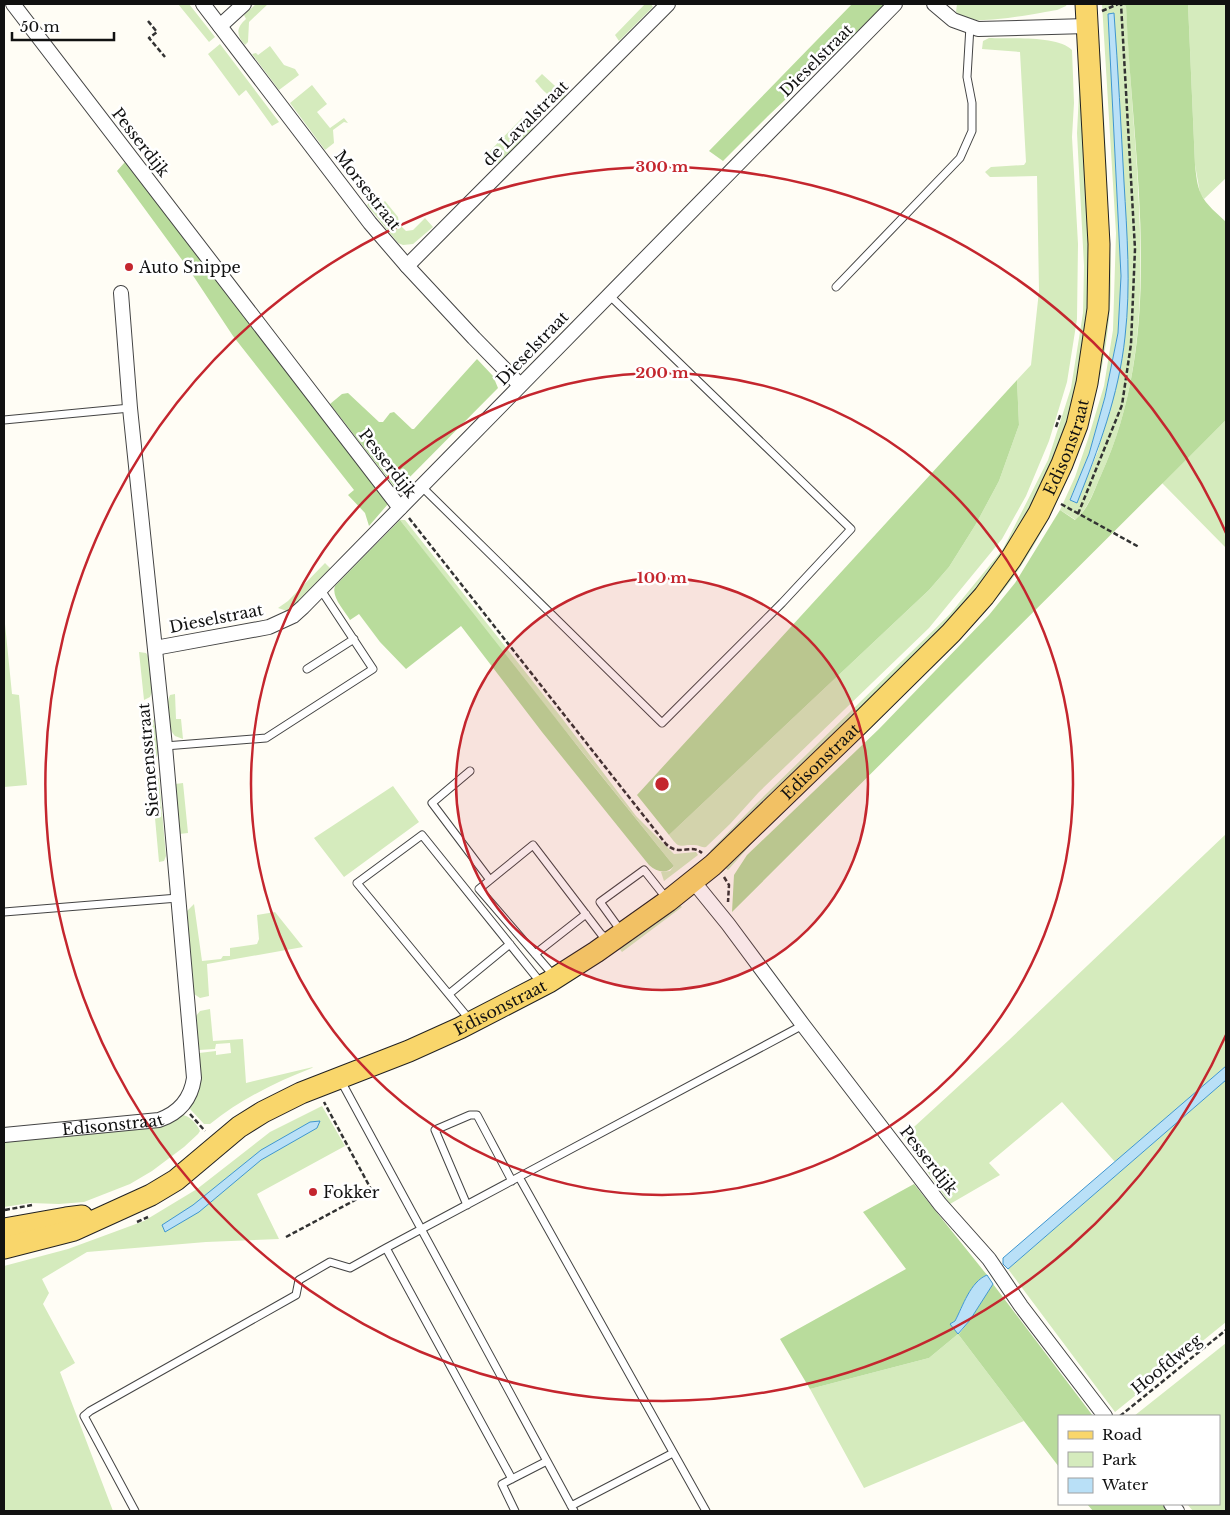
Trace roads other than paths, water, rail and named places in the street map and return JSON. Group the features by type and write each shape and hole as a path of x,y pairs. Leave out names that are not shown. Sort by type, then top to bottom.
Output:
{"main road":[{"name":"Edisonstraat","path":"4,1248 74,1230 151,1195 176,1180 239,1127 255,1117 301,1093 409,1051 472,1022 549,981 616,938 693,881 705,857 944,640 984,596 1011,559 1040,513 1077,425 1088,384 1098,309 1099,244 1091,14"},
{"name":"Edisonstraat","path":"4,1229 66,1218 108,1214"}],"street":[{"name":"Pesserdijk","path":"13,4 400,508"},
{"name":"Morsestraat","path":"203,4 370,223 407,266 520,385"},
{"path":"220,26 244,4"},
{"name":"de Lavalstraat","path":"407,266 668,4"},
{"name":"Dieselstraat","path":"155,648 269,627 293,616 321,590 895,4"},
{"path":"937,5 952,20 978,29 1091,14"},
{"name":"Siemensstraat","path":"121,293 130,408 165,746 194,1070 193,1086 182,1106"},
{"name":"Pesserdijk","path":"693,881 728,924 802,1025 940,1204 989,1259 1021,1306 1104,1415"},
{"name":"Edisonstraat","path":"4,1135 152,1121 167,1117 182,1106"}],"lane":[{"path":"836,287 960,158 972,132 972,103 967,77 970,26"},
{"path":"421,486 662,723 782,603 852,529 609,295"},
{"path":"4,420 130,408"},
{"path":"165,746 266,738 373,669 321,590"},
{"path":"307,669 354,639"},
{"path":"470,771 432,803 490,880"},
{"path":"472,1022 357,883 422,835 510,944 549,981"},
{"path":"549,981 534,954 479,889 533,845 601,934 616,938 614,924 600,902 644,870 668,900"},
{"path":"4,912 178,898"},
{"path":"534,954 586,914"},
{"path":"449,994 510,944"},
{"path":"135,1511 84,1416 90,1411 296,1295 299,1280 330,1262 350,1268 802,1025"},
{"path":"339,1078 572,1509 673,1453"},
{"path":"467,1205 436,1130 470,1115 477,1115 516,1179 706,1511"},
{"path":"386,1248 512,1479"},
{"path":"515,1511 502,1484 547,1461"}],"water":[{"path":"1114,13 1127,240 1127,318 1122,359 1113,401 1077,503 1070,500 1089,454 1105,397 1118,333 1121,276 1108,14"},
{"path":"1226,1066 1226,1080 1008,1269 1003,1264 1003,1258"},
{"path":"320,1121 317,1128 261,1160 199,1212 165,1232 162,1225 193,1205 261,1150 310,1122"},
{"path":"987,1275 993,1284 970,1320 958,1334 950,1324 955,1321 976,1283"}],"place":[{"name":"Auto Snippe","path":"129,267"},
{"name":"Fokker","path":"313,1192"}]}
